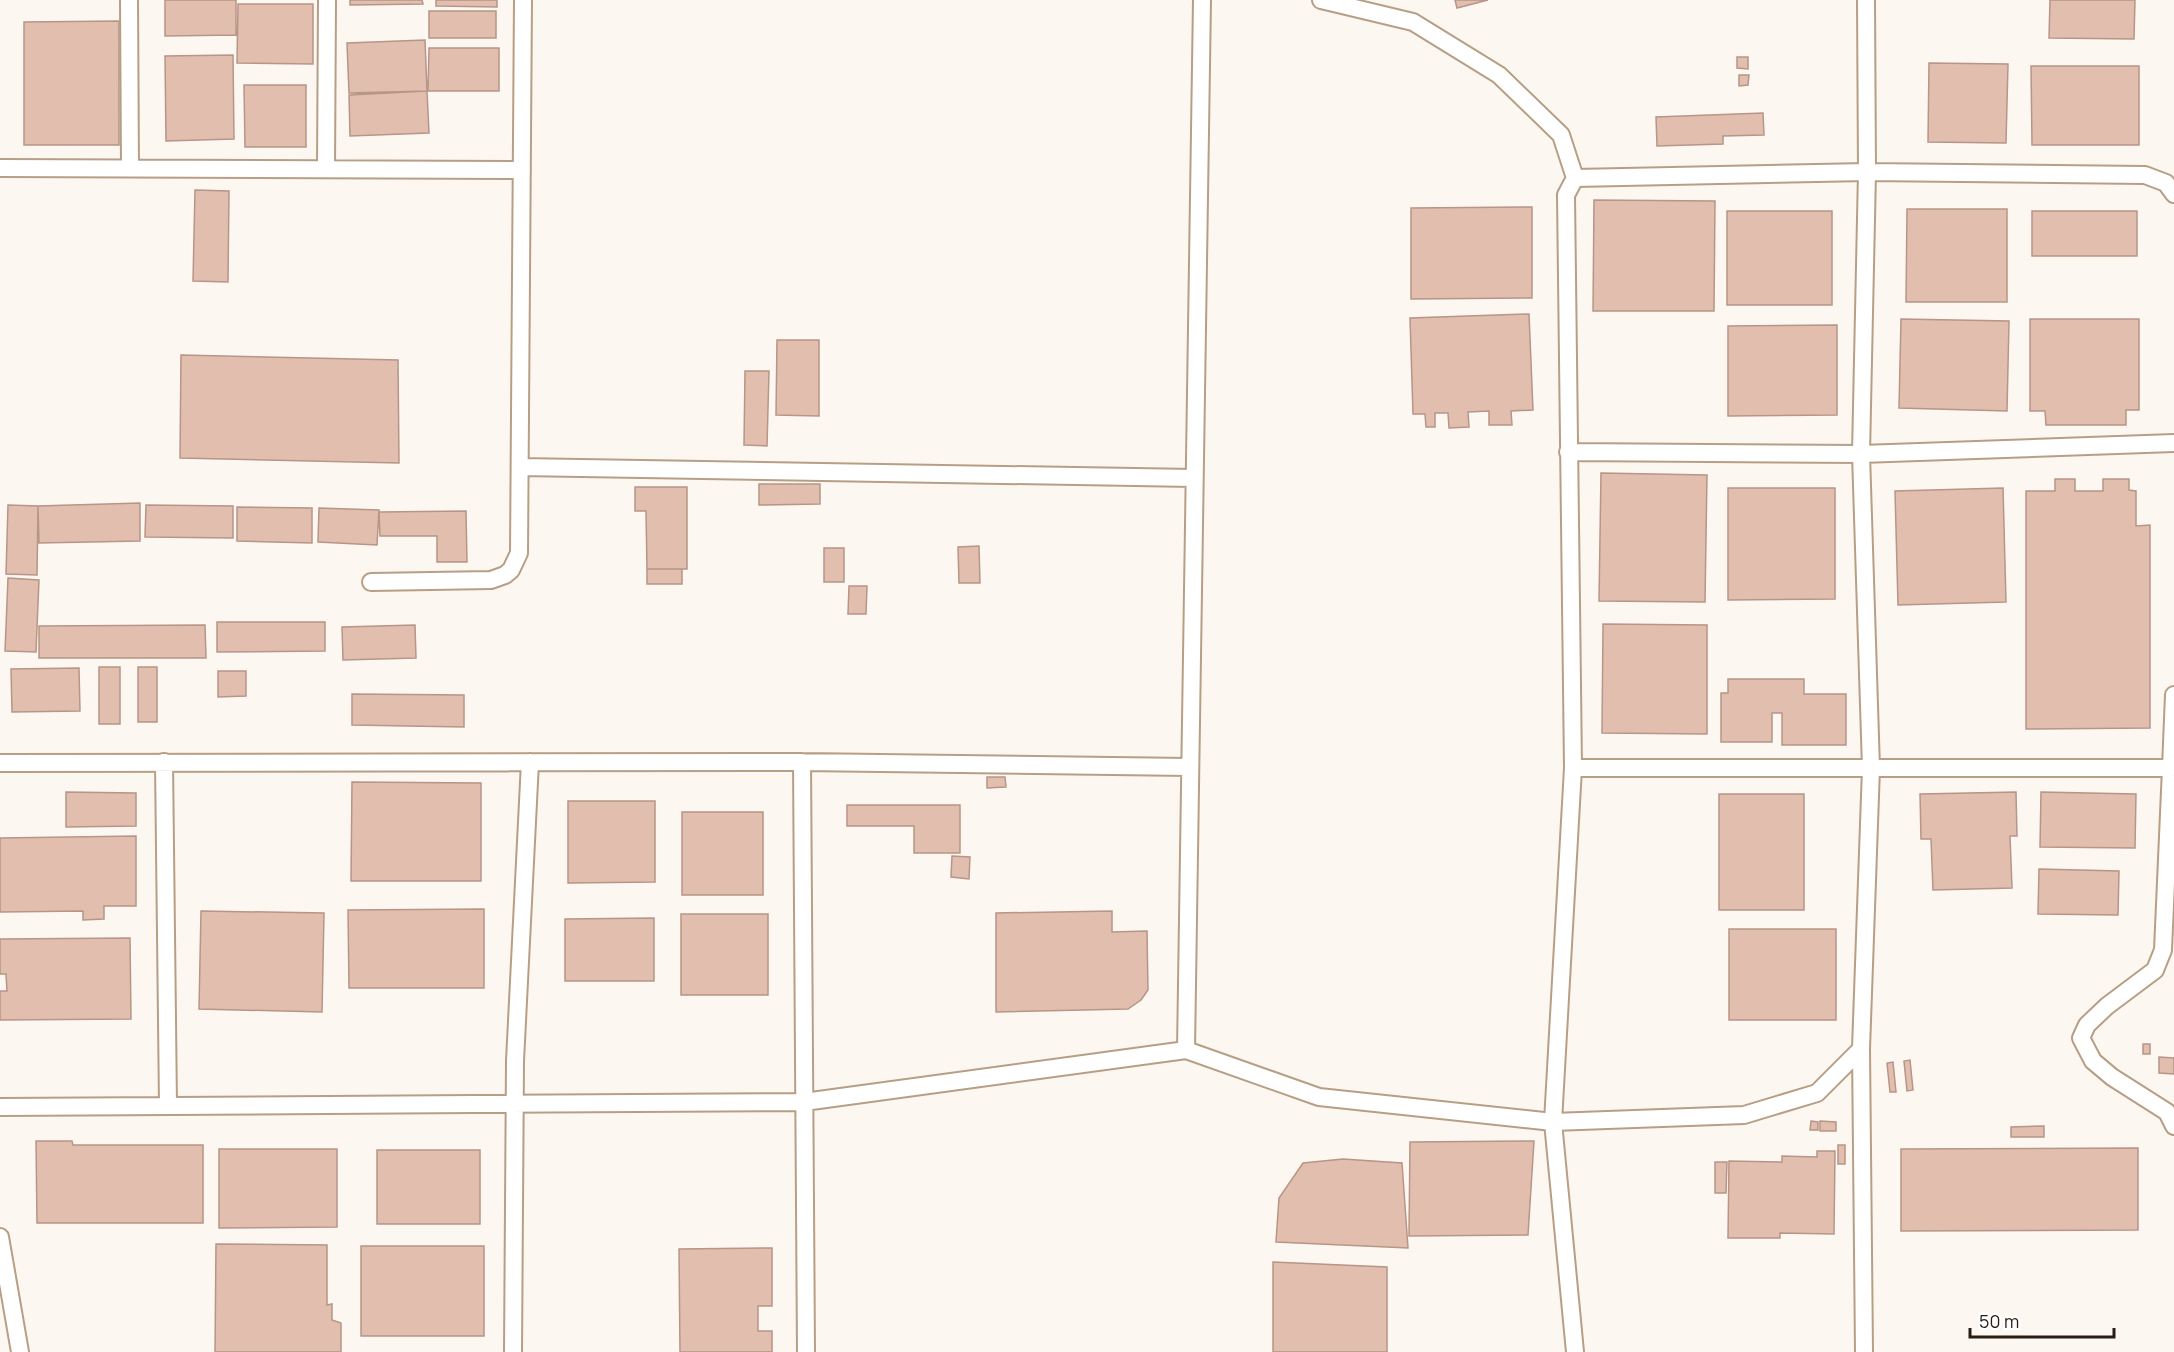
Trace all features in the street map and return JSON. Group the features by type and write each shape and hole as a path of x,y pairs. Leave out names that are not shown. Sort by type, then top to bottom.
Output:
{"street":[{"path":"129,0 130,168"},
{"path":"326,169 327,0"},
{"path":"371,582 491,580 505,575 515,565 519,553 523,0"},
{"path":"1186,1050 1202,0"},
{"path":"1321,0 1413,22 1499,75 1561,135 1575,178 1566,195 1573,768 1553,1122 1575,1352"},
{"path":"1864,1352 1861,1049 1871,768 1861,454 1867,172 1866,0"},
{"path":"0,168 522,170"},
{"path":"1575,178 1867,172 2145,175 2166,183 2174,194"},
{"path":"1568,452 1861,454 2174,443"},
{"path":"520,467 1194,478"},
{"path":"2174,695 2163,950 2155,970 2107,1006 2087,1025 2081,1038 2093,1061 2112,1077 2167,1112 2174,1126"},
{"path":"164,762 168,1106"},
{"path":"513,1352 514,1061 530,762"},
{"path":"0,763 802,762 1189,767"},
{"path":"802,762 806,1352"},
{"path":"1573,768 2172,768"},
{"path":"0,1107 804,1102 1186,1050 1319,1097 1553,1122 1744,1115 1817,1093 1861,1049"},
{"path":"0,1237 20,1352"}],"building":[{"path":"165,0 236,0 236,35 165,36"},
{"path":"350,0 422,0 423,4 350,5"},
{"path":"436,0 497,0 497,7 436,6"},
{"path":"1455,0 1488,0 1457,8"},
{"path":"2050,0 2135,0 2134,39 2049,38"},
{"path":"238,4 313,4 313,64 237,63"},
{"path":"429,11 496,11 496,38 429,38"},
{"path":"119,21 119,145 24,145 24,22"},
{"path":"425,40 427,91 349,93 347,43"},
{"path":"429,48 499,48 499,91 428,91"},
{"path":"233,55 234,139 166,141 165,56"},
{"path":"1737,57 1748,57 1748,69 1737,68"},
{"path":"1929,63 2008,64 2006,143 1928,142"},
{"path":"2031,66 2139,66 2139,145 2032,145"},
{"path":"1739,75 1749,75 1748,85 1739,86"},
{"path":"244,85 306,85 306,147 245,147"},
{"path":"427,91 429,133 350,136 349,95"},
{"path":"1763,113 1764,135 1723,136 1723,144 1657,146 1656,117"},
{"path":"195,190 229,191 228,282 193,281"},
{"path":"1594,200 1715,201 1714,311 1593,311"},
{"path":"1532,207 1532,298 1411,299 1411,208"},
{"path":"1907,209 2007,209 2007,302 1906,302"},
{"path":"1727,211 1832,211 1832,305 1727,305"},
{"path":"2032,211 2137,211 2137,256 2032,256"},
{"path":"1529,314 1533,410 1511,411 1512,425 1489,425 1489,411 1468,412 1469,427 1449,428 1448,413 1435,413 1435,427 1426,427 1425,414 1413,414 1410,318"},
{"path":"1901,319 2009,321 2007,411 1899,408"},
{"path":"2030,319 2139,319 2139,410 2126,410 2126,425 2046,425 2045,411 2030,411"},
{"path":"1837,325 1837,415 1728,416 1728,326"},
{"path":"777,340 819,340 819,416 776,415"},
{"path":"181,355 398,360 399,463 180,458"},
{"path":"745,371 769,371 767,446 744,445"},
{"path":"1601,473 1707,475 1705,602 1599,601"},
{"path":"2055,479 2075,479 2075,491 2103,491 2103,479 2129,479 2129,490 2136,491 2136,526 2150,525 2150,728 2026,729 2026,491 2055,491"},
{"path":"759,484 820,484 820,504 759,505"},
{"path":"635,487 687,487 687,569 647,569 646,511 635,511"},
{"path":"1728,488 1835,488 1835,599 1728,600"},
{"path":"2003,488 2006,602 1898,605 1895,491"},
{"path":"140,503 140,541 39,543 38,506"},
{"path":"8,505 38,506 37,575 6,574"},
{"path":"146,505 233,506 233,538 145,537"},
{"path":"237,507 312,508 312,543 237,541"},
{"path":"319,508 379,510 377,545 318,542"},
{"path":"466,511 467,562 437,562 437,536 380,536 379,512"},
{"path":"979,546 980,583 959,583 958,547"},
{"path":"824,548 844,548 844,582 824,582"},
{"path":"647,569 682,569 682,584 647,584"},
{"path":"8,578 39,580 36,652 5,651"},
{"path":"849,586 867,586 866,614 848,614"},
{"path":"217,622 325,622 325,651 217,652"},
{"path":"1603,624 1707,625 1707,734 1602,733"},
{"path":"205,625 206,658 39,658 39,626"},
{"path":"415,625 416,658 343,660 342,627"},
{"path":"99,667 120,667 120,724 99,724"},
{"path":"138,667 157,667 157,722 138,722"},
{"path":"79,668 80,711 12,712 11,669"},
{"path":"218,671 246,671 246,696 218,697"},
{"path":"1728,679 1804,679 1804,694 1846,694 1846,745 1782,745 1782,713 1772,713 1772,742 1721,742 1721,693 1728,693"},
{"path":"352,694 464,695 464,727 352,725"},
{"path":"987,777 1005,777 1006,787 987,788"},
{"path":"352,782 481,783 481,881 351,881"},
{"path":"66,792 136,793 136,826 66,827"},
{"path":"2016,792 2017,836 2010,836 2012,888 1933,890 1931,839 1921,839 1920,794"},
{"path":"2041,792 2136,794 2135,848 2040,847"},
{"path":"1719,794 1804,794 1804,910 1719,910"},
{"path":"568,801 655,801 655,882 568,883"},
{"path":"847,805 960,805 960,853 914,853 914,826 847,826"},
{"path":"682,812 763,812 763,895 682,895"},
{"path":"136,836 136,906 104,906 104,919 83,920 83,911 0,912 0,838"},
{"path":"952,856 970,857 969,879 951,877"},
{"path":"2039,869 2119,871 2118,915 2038,914"},
{"path":"484,909 484,988 349,988 348,910"},
{"path":"201,911 324,913 322,1012 199,1009"},
{"path":"1112,911 1112,932 1147,931 1148,990 1141,1000 1128,1009 996,1012 996,913"},
{"path":"681,914 768,914 768,995 681,995"},
{"path":"654,918 654,981 565,981 565,919"},
{"path":"1729,929 1836,929 1836,1020 1729,1020"},
{"path":"130,938 131,1019 0,1020 0,991 7,991 6,974 0,974 0,939"},
{"path":"2143,1044 2150,1044 2150,1054 2143,1054"},
{"path":"2159,1057 2174,1058 2174,1074 2159,1073"},
{"path":"1910,1060 1913,1090 1907,1091 1904,1061"},
{"path":"1893,1062 1896,1092 1890,1092 1887,1063"},
{"path":"1811,1121 1818,1122 1818,1130 1810,1130"},
{"path":"1820,1121 1836,1122 1836,1131 1820,1131"},
{"path":"2044,1126 2044,1137 2011,1137 2011,1127"},
{"path":"36,1141 72,1141 73,1145 203,1145 203,1223 37,1223"},
{"path":"1534,1141 1528,1235 1409,1236 1410,1142"},
{"path":"1838,1145 1845,1145 1845,1164 1838,1164"},
{"path":"2138,1148 2138,1230 1901,1231 1901,1149"},
{"path":"219,1149 337,1149 337,1227 219,1228"},
{"path":"377,1150 480,1150 480,1224 377,1224"},
{"path":"1817,1151 1835,1151 1834,1234 1780,1233 1780,1238 1728,1238 1729,1161 1782,1162 1782,1156 1817,1157"},
{"path":"1343,1159 1402,1163 1408,1248 1276,1242 1279,1198 1303,1163"},
{"path":"1715,1162 1727,1162 1726,1193 1715,1193"},
{"path":"216,1244 327,1245 327,1305 332,1304 332,1320 341,1323 341,1352 215,1352"},
{"path":"361,1246 484,1246 484,1336 361,1336"},
{"path":"772,1248 772,1306 758,1306 758,1331 772,1331 772,1352 680,1352 679,1249"},
{"path":"1273,1262 1387,1267 1387,1352 1273,1352"}]}
